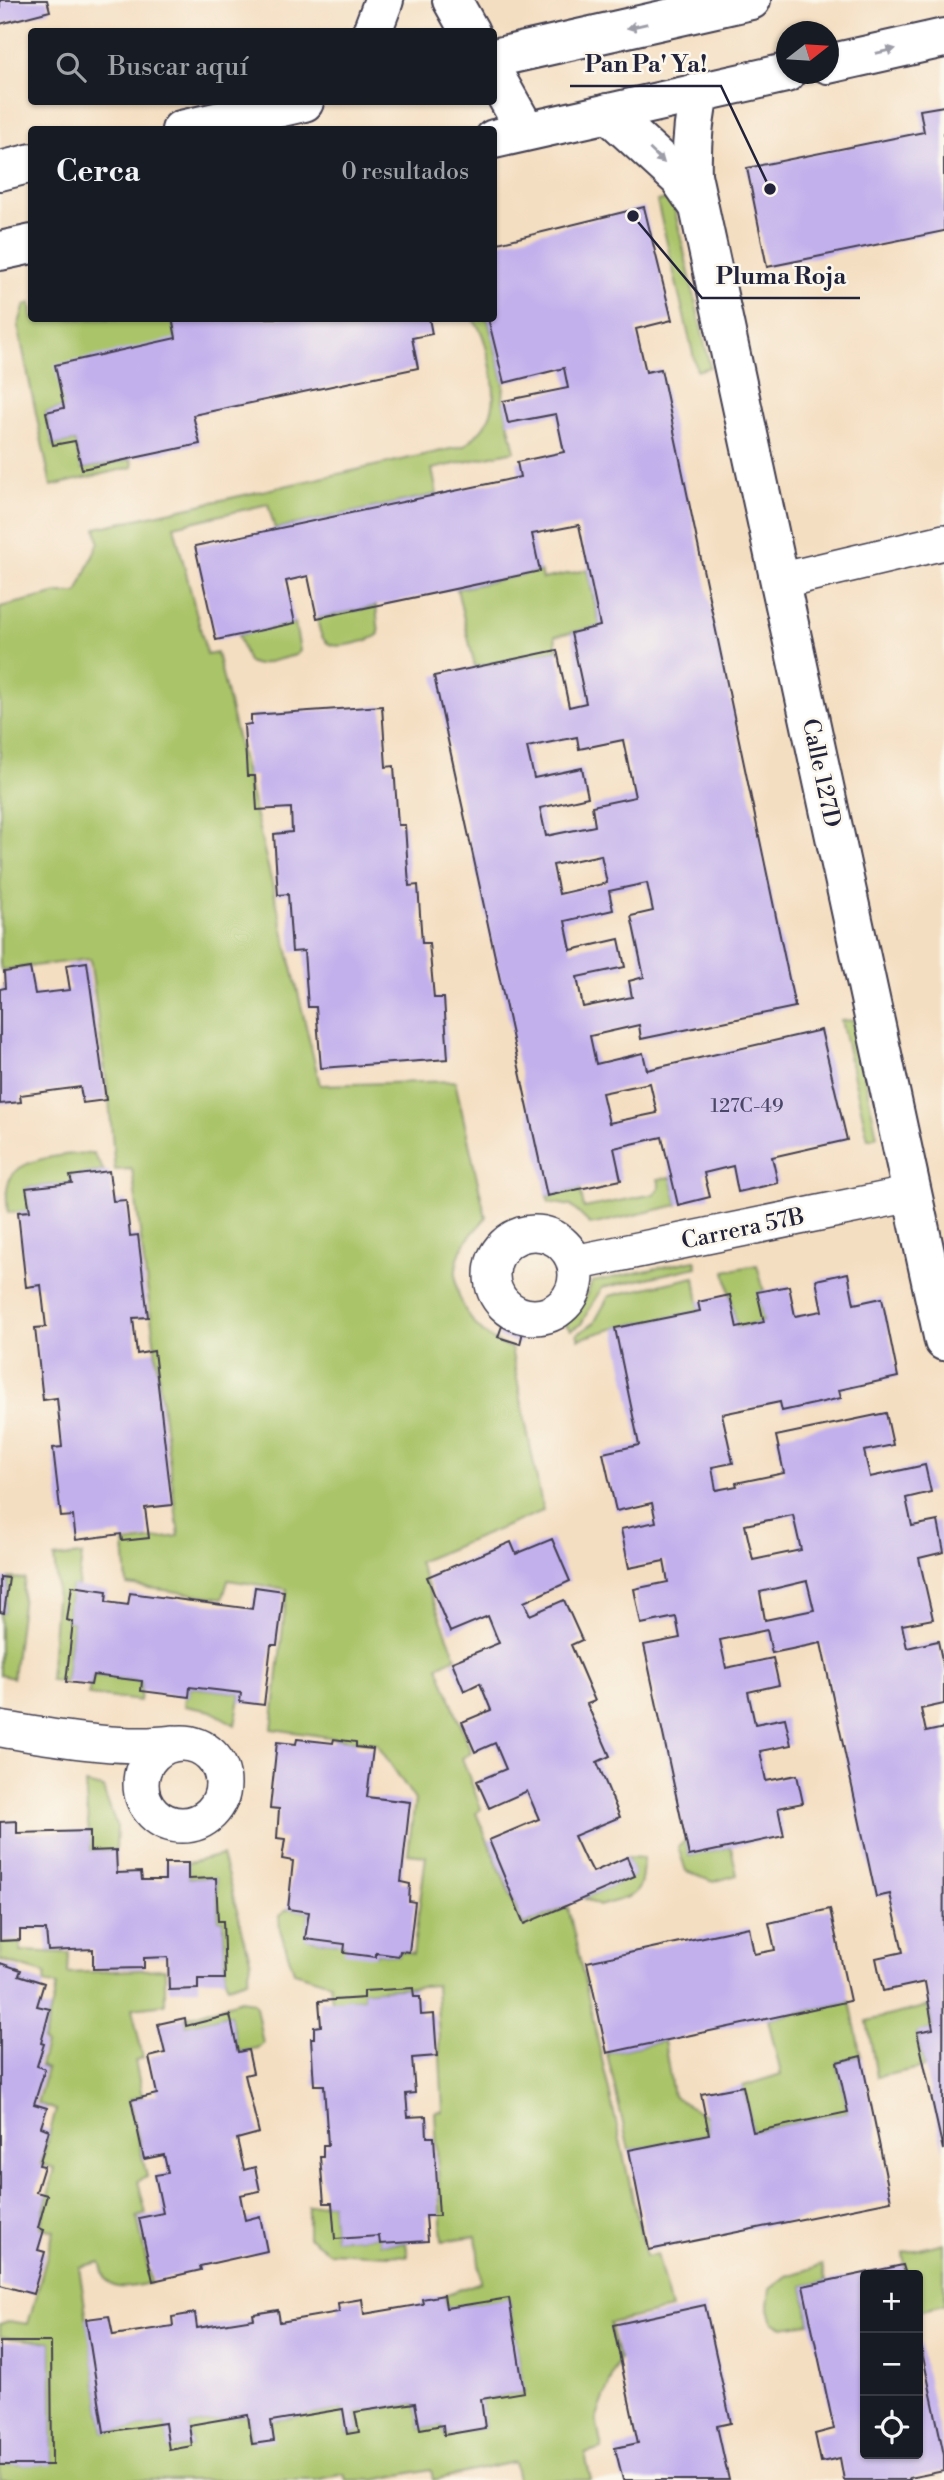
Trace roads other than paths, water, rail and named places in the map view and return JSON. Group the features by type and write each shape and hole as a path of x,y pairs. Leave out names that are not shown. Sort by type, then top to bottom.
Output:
{"street":[{"path":"374,28 384,0"},
{"path":"452,0 468,28"},
{"path":"497,57 751,0"},
{"path":"839,62 944,38"},
{"path":"497,85 510,135 776,75"},
{"name":"Calle 127D","path":"700,92 691,148 692,175 944,1341"},
{"path":"199,126 291,105"},
{"name":"Calle 127D","path":"608,113 679,178 698,205"},
{"path":"0,171 28,164"},
{"path":"0,251 28,245"},
{"path":"779,581 944,542"},
{"name":"Carrera 57B","path":"574,1263 912,1194"},
{"path":"0,1729 149,1746 173,1743 200,1746 211,1754 219,1765 222,1777 222,1791 210,1814 186,1825 173,1824 150,1810 143,1797 136,1760 126,1744"},
{"path":"141,1783 143,1770 150,1758 173,1743"}],"place":[{"name":"Pan Pa' Ya!","path":"770,189"},
{"name":"Pluma Roja","path":"633,216"}]}
